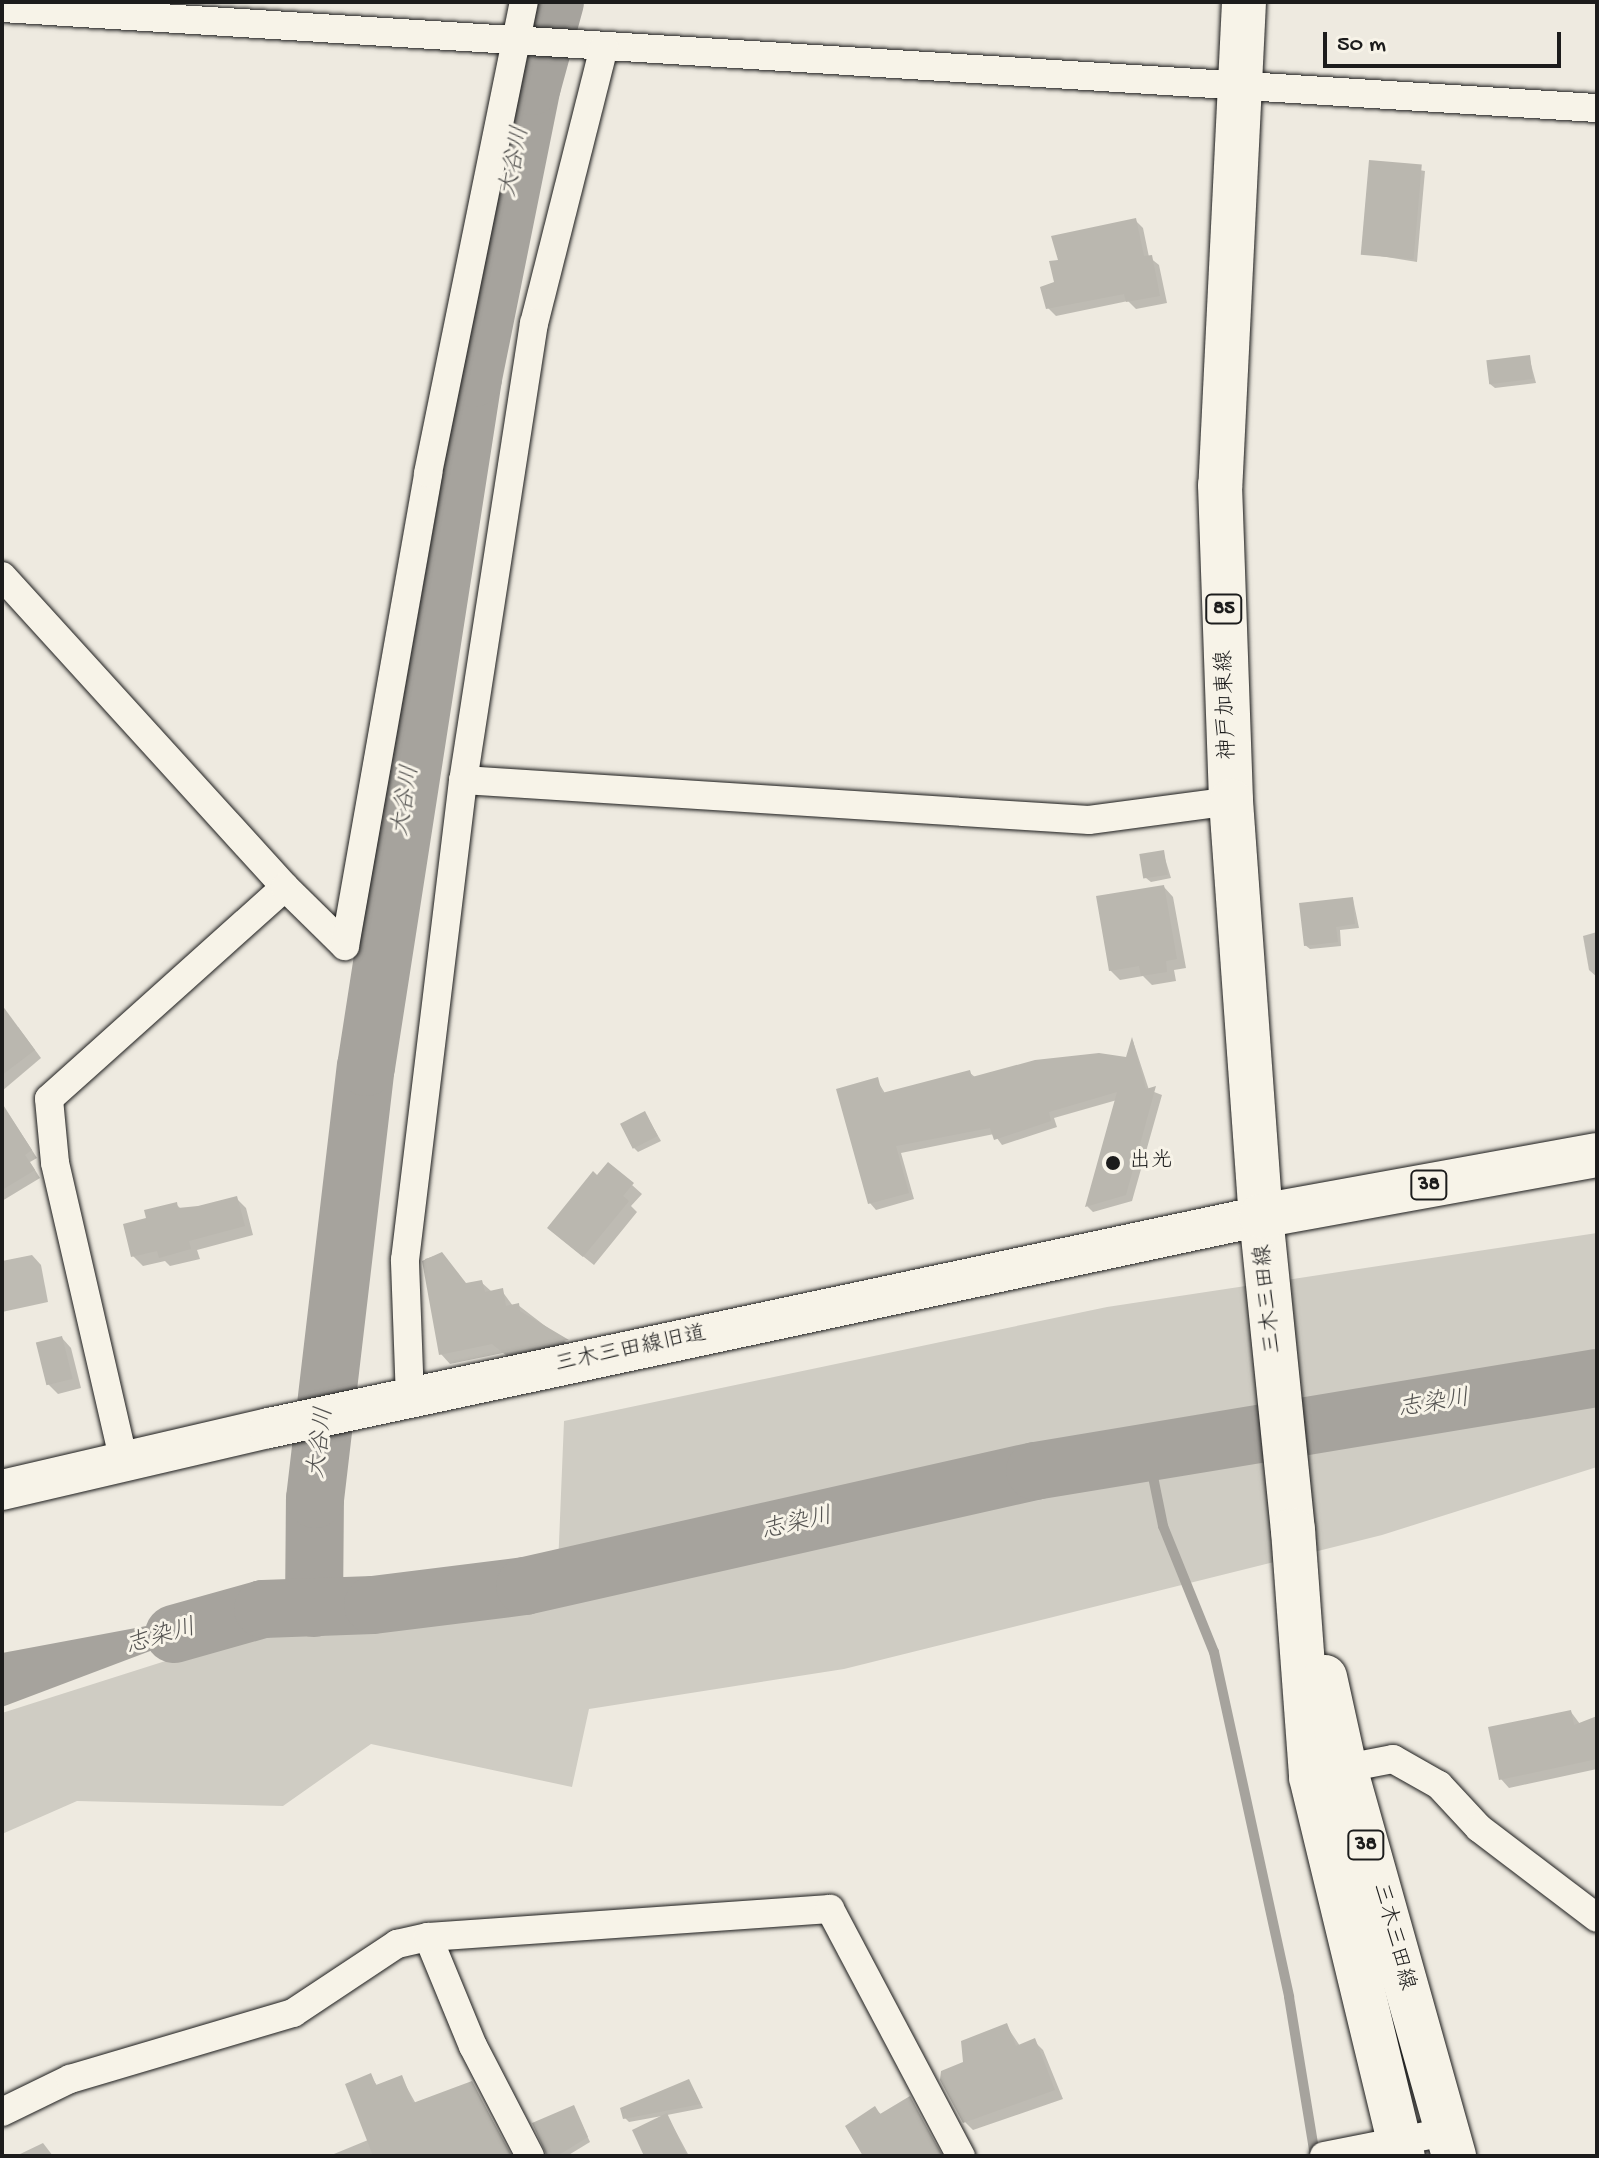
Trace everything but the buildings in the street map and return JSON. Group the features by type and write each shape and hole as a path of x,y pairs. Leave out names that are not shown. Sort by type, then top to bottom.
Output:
{"main road":[{"name":"神戸加東線","path":"1244,2 1237,87 1220,485 1231,801 1261,1216"},
{"name":"三木三田線","path":"1400,2149 1328,1772 1293,1530 1261,1216 1597,1155"},
{"name":"三木三田線","path":"1328,1772 1449,2144"}],"street":[{"path":"2,576 285,887 345,946 428,473 524,2"},
{"path":"2,8 152,8 604,47 1597,108"},
{"path":"410,1399 405,1260 463,780 534,323 604,47"},
{"path":"463,780 1089,820 1231,801"},
{"path":"124,1463 55,1163 49,1099 285,887"},
{"name":"三木三田線旧道","path":"2,1490 269,1428 1261,1216"},
{"path":"1328,1772 1393,1759 1439,1785 1479,1828 1597,1918"},
{"path":"2,2112 70,2079 293,2013 397,1944 428,1937 830,1909 961,2156"},
{"path":"428,1937 473,2046 530,2156"},
{"path":"1329,2155 1449,2144"}],"shaded area":[{"path":"1597,1233 1597,1467 1382,1535 844,1669 589,1709 572,1787 371,1744 283,1806 77,1801 2,1834 2,1713 219,1644 557,1591 564,1421 1107,1307"}],"water":[{"path":"285,1600 2,1707 2,1653"}],"waterway":[{"name":"大谷川","path":"314,1608 315,1499 366,1067 473,378 532,86 555,2"},
{"name":"志染川","path":"174,1634 263,1609 373,1605 525,1586 1035,1471 1597,1378"},
{"path":"1148,1452 1163,1526 1214,1652 1289,1997 1315,2156"}],"place":[{"name":"出光","path":"1113,1163"}]}
